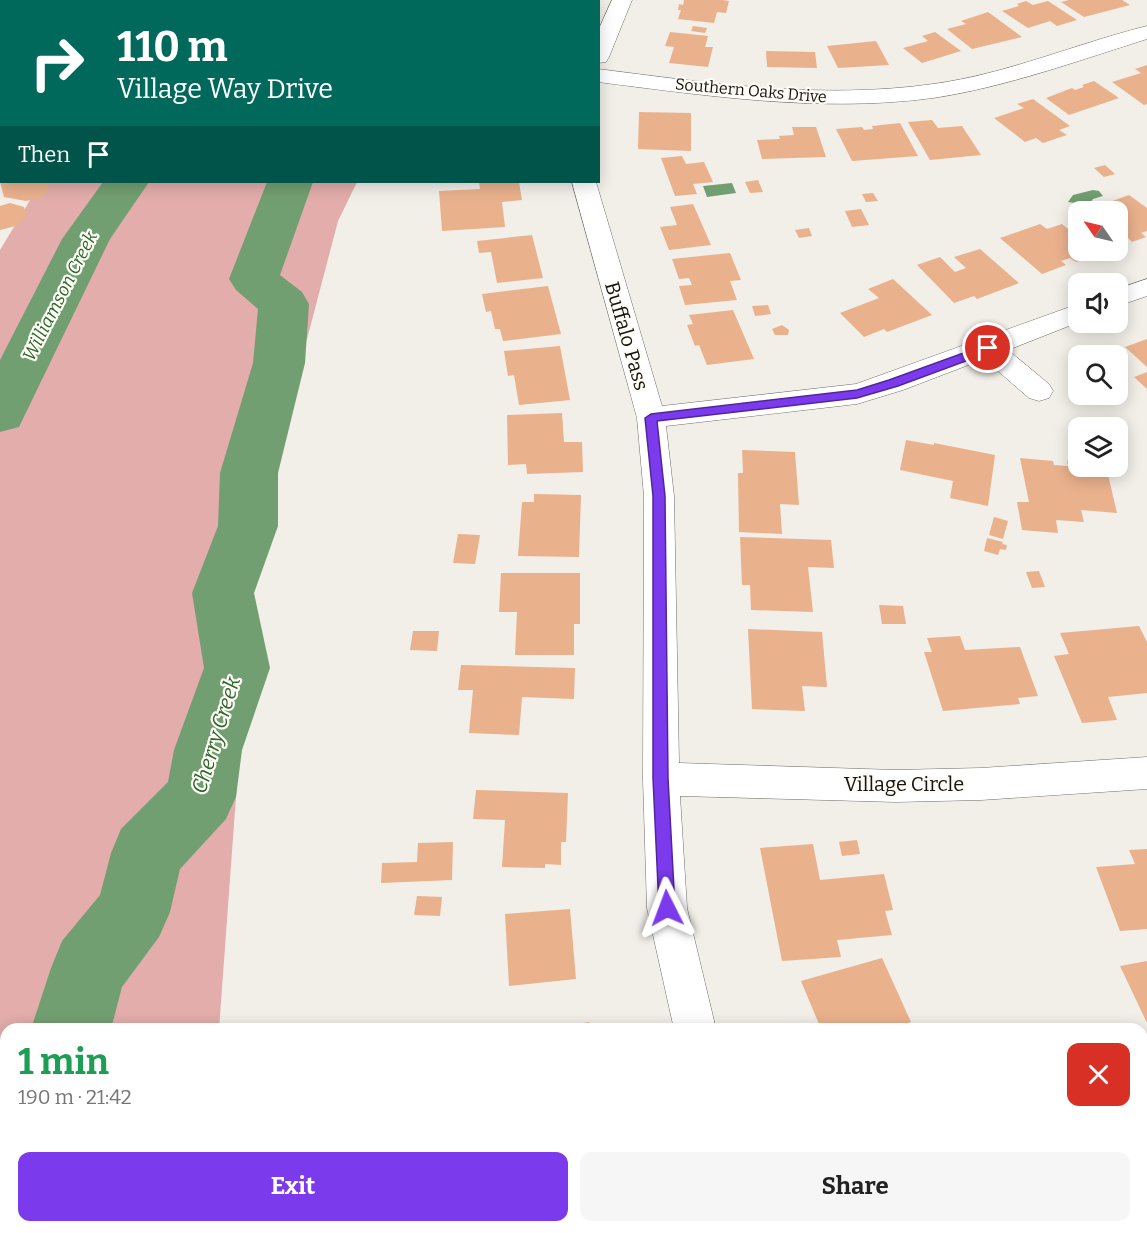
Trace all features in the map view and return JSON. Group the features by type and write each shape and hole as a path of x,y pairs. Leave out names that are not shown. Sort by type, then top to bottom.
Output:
{"street":[{"path":"600,52 622,0"},
{"name":"Southern Oaks Drive","path":"600,75 756,94 814,97 889,95 968,84 1147,32"},
{"name":"Buffalo Pass","path":"584,183 651,418 659,496 661,778 667,908 693,1023"},
{"path":"1128,294 1147,287"},
{"path":"651,418 857,394 893,383 1068,317"},
{"path":"988,348 1039,391"},
{"name":"Village Circle","path":"661,778 896,786 981,784 1147,773"}],"shaded area":[{"path":"40,183 357,183 338,221 255,537 219,1023 0,1023 0,250"},
{"path":"732,183 736,193 707,197 703,186"},
{"path":"1093,190 1099,191 1103,196 1091,201 1069,201 1073,195"}],"building":[{"path":"684,0 729,1 726,13 717,12 714,23 678,19 681,10 678,10 679,4 683,5"},
{"path":"1122,0 1130,5 1084,17 1061,2"},
{"path":"1026,1 1033,5 1048,1 1077,20 1057,26 1050,21 1028,28 1002,11 1019,6 1017,4"},
{"path":"988,12 1022,37 972,49 947,29 966,24 961,21"},
{"path":"693,26 707,28 705,33 691,31"},
{"path":"670,32 708,36 705,47 713,47 708,67 669,63 674,47 665,46"},
{"path":"935,32 961,51 922,63 903,48 928,41 922,36"},
{"path":"876,41 889,65 838,68 827,46"},
{"path":"766,51 815,52 817,68 767,67"},
{"path":"1147,65 1147,104 1144,105 1112,82 1141,73 1135,69"},
{"path":"1094,81 1119,98 1069,115 1046,98 1072,88 1075,90 1084,87 1082,85"},
{"path":"1033,99 1070,126 1059,130 1067,135 1043,143 1036,138 1025,142 994,118 1024,108 1017,104"},
{"path":"639,112 691,113 691,151 638,149"},
{"path":"932,120 938,128 962,126 981,155 930,160 908,122"},
{"path":"900,123 918,156 852,161 836,129 862,127 864,130 873,129 872,126"},
{"path":"792,127 816,127 826,157 762,159 757,140 780,139 779,136 794,135"},
{"path":"682,156 686,164 704,162 713,182 693,184 697,194 675,196 661,158"},
{"path":"1105,165 1115,174 1104,177 1094,168"},
{"path":"758,180 763,192 750,193 745,182"},
{"path":"0,183 46,183 49,189 41,198 26,201 4,197"},
{"path":"479,183 519,183 522,200 502,202 505,227 442,231 439,191 480,189"},
{"path":"873,193 878,201 866,202 862,194"},
{"path":"1129,195 1147,208 1147,231 1141,233 1146,237 1132,242 1128,238 1128,201 1112,201"},
{"path":"10,203 24,207 27,216 16,226 0,230 0,206"},
{"path":"693,204 711,245 669,250 660,227 677,225 670,207"},
{"path":"861,209 869,225 852,227 845,211"},
{"path":"1040,224 1047,229 1062,224 1068,229 1068,259 1061,261 1066,265 1042,274 1000,238"},
{"path":"809,228 812,236 799,238 795,230"},
{"path":"532,235 543,278 497,283 491,252 479,253 477,241"},
{"path":"980,249 1019,283 977,299 974,296 954,303 917,265 940,257 955,272 966,268 954,257"},
{"path":"730,253 741,280 730,281 737,300 685,305 679,286 692,285 689,278 679,279 672,259"},
{"path":"893,279 932,315 887,332 884,329 864,337 840,313 879,298 868,289"},
{"path":"548,286 561,334 503,341 500,329 495,329 491,311 486,312 482,294"},
{"path":"768,305 771,314 755,316 752,306"},
{"path":"733,310 754,359 707,365 699,345 695,346 687,325 693,324 689,315"},
{"path":"782,325 789,330 788,335 775,335 772,329"},
{"path":"1147,339 1147,367 1128,350 1128,346"},
{"path":"560,346 570,400 519,405 514,375 508,376 504,351"},
{"path":"1147,372 1147,389 1134,377"},
{"path":"562,413 564,442 582,442 583,472 527,474 526,464 508,465 507,415"},
{"path":"906,440 995,455 988,506 950,498 953,481 900,470"},
{"path":"742,450 795,452 799,505 780,504 782,534 739,532 738,473 743,473"},
{"path":"1020,458 1053,461 1054,465 1068,466 1068,477 1109,477 1117,513 1081,510 1084,522 1056,520 1058,533 1022,530 1017,502 1029,502"},
{"path":"534,494 581,495 579,557 518,556 522,502 534,502"},
{"path":"994,517 1008,521 1003,539 989,535"},
{"path":"458,534 480,535 475,564 453,563"},
{"path":"740,537 831,540 834,568 808,567 813,612 751,610 750,585 742,585"},
{"path":"987,538 1003,542 1002,544 1007,545 1006,550 1000,549 998,555 984,551"},
{"path":"1039,571 1045,587 1032,588 1026,572"},
{"path":"501,573 580,573 580,624 574,624 574,655 515,655 517,612 499,612"},
{"path":"879,605 903,606 906,624 882,624"},
{"path":"1139,626 1147,642 1147,693 1108,697 1117,720 1082,723 1054,656 1069,654 1060,633"},
{"path":"748,629 822,632 827,687 802,686 805,711 752,709"},
{"path":"413,631 439,631 437,651 410,650"},
{"path":"960,636 965,650 1020,647 1038,696 1018,698 1020,704 943,711 924,652 932,652 927,638"},
{"path":"461,665 575,668 574,699 522,697 519,735 469,733 473,690 458,690"},
{"path":"476,790 568,793 566,842 561,842 561,865 545,864 545,868 502,867 505,820 473,819"},
{"path":"857,840 860,854 842,856 839,842"},
{"path":"453,842 452,880 381,883 382,863 417,862 418,843"},
{"path":"813,844 820,880 884,874 893,910 885,911 892,935 837,940 841,957 782,961 760,848"},
{"path":"1147,849 1147,929 1120,931 1096,867 1135,864 1129,850"},
{"path":"417,896 442,897 440,916 414,915"},
{"path":"570,909 576,979 509,986 505,914"},
{"path":"882,958 911,1022 818,1023 801,981"},
{"path":"1147,961 1147,1023 1120,966"}],"waterway":[{"name":"Williamson Creek","path":"0,413 86,239 125,183"},
{"name":"Cherry Creek","path":"73,1023 89,968 133,912 147,853 201,797 208,750 237,668 223,593 248,526 249,473 279,363 284,304 254,279 290,183"}],"route":[{"path":"667,908 661,778 659,496 651,418 857,394 988,348"}]}
